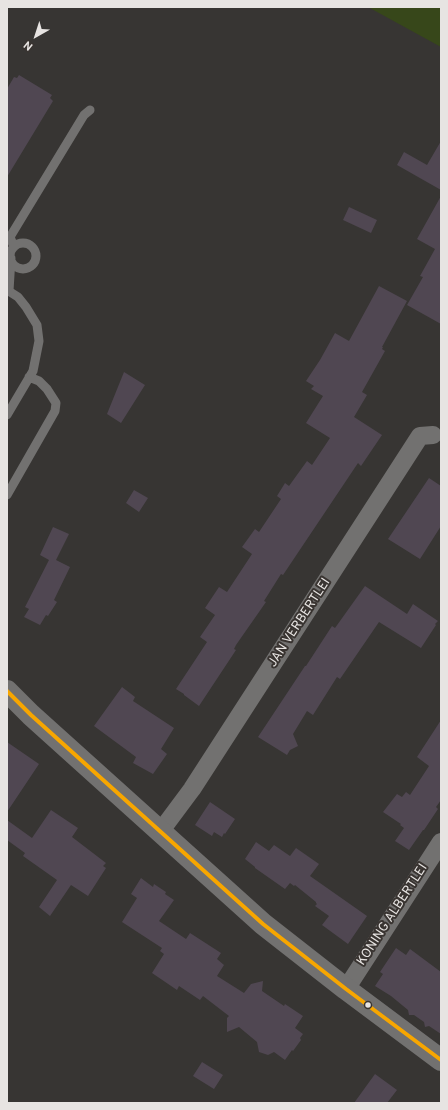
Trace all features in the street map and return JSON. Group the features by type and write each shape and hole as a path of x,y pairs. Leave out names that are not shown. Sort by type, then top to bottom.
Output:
{"street":[{"name":"JAN VERBERTLEI","path":"160,832 192,789 420,436 438,432"},
{"path":"7,691 31,715 160,832 264,924 346,989 441,1060"},
{"name":"KONING ALBERTLEI","path":"346,989 441,842"}],"lane":[{"path":"7,415 33,371 39,341 37,325 18,297 8,291 12,251 10,237 84,115 90,110"},
{"path":"7,495 56,411 56,403 47,389 39,381 30,377"}],"green space":[{"path":"368,7 441,7 441,47"}],"building":[{"path":"19,75 52,95 50,98 53,101 7,177 7,89 14,77 17,78"},
{"path":"441,141 441,190 397,165 404,152 427,165"},
{"path":"441,196 441,324 407,305 423,277 420,276 435,249 417,239"},
{"path":"349,207 377,220 371,233 343,220"},
{"path":"379,286 407,301 382,347 385,351 362,392 367,395 354,417 382,435 361,466 358,463 283,575 281,574 264,601 266,602 236,645 234,649 236,650 199,706 176,689 207,642 200,637 215,615 205,608 219,587 227,592 252,554 242,547 255,529 259,532 281,499 277,496 285,483 289,486 307,461 312,465 330,438 306,423 323,396 311,389 314,386 306,381 335,333 349,341"},
{"path":"124,372 145,385 121,423 107,414"},
{"path":"429,478 441,486 441,526 420,559 388,539"},
{"path":"134,490 148,498 139,512 126,503"},
{"path":"53,527 69,534 56,560 70,567 54,600 57,602 40,625 24,617 29,609 25,607 49,560 40,555"},
{"path":"365,586 407,614 413,604 438,621 421,648 379,622 340,679 337,677 313,715 307,711 293,734 298,746 290,750 287,755 258,737 332,626 335,628"},
{"path":"122,687 135,697 133,701 174,728 161,749 167,754 153,774 133,763 136,757 94,726"},
{"path":"441,720 441,800 436,807 438,809 409,850 395,841 404,828 400,825 401,824 383,812 397,794 402,797 406,792 410,795 429,766 417,757"},
{"path":"7,742 39,764 7,812"},
{"path":"210,802 235,819 222,837 214,832 212,836 195,825"},
{"path":"51,810 78,828 72,837 106,863 103,866 106,868 88,896 71,885 50,916 39,907 57,880 23,856 25,853 7,840 7,820 32,838"},
{"path":"256,842 269,851 274,845 290,856 296,848 319,864 310,876 367,916 348,944 322,925 329,916 315,906 317,904 316,902 295,885 294,886 290,883 285,889 245,859"},
{"path":"141,878 153,887 154,884 166,892 165,894 174,900 159,921 186,939 190,933 221,953 217,959 224,965 217,976 244,993 251,984 263,981 262,991 284,1006 285,1004 303,1016 295,1028 303,1034 300,1038 301,1040 285,1060 274,1052 268,1055 259,1052 257,1042 239,1027 227,1032 227,1018 229,1016 203,996 200,1000 179,986 177,990 152,973 164,954 160,951 162,948 122,922 137,898 131,894"},
{"path":"396,948 406,955 410,949 441,972 441,1034 429,1026 425,1027 424,1022 414,1015 409,1015 408,1010 391,996 375,986 383,974 380,972"},
{"path":"202,1062 223,1075 214,1089 193,1076"},
{"path":"375,1074 397,1090 387,1103 354,1103"}],"transit line":[{"path":"7,691 31,715 263,924 346,989 441,1060"}]}
